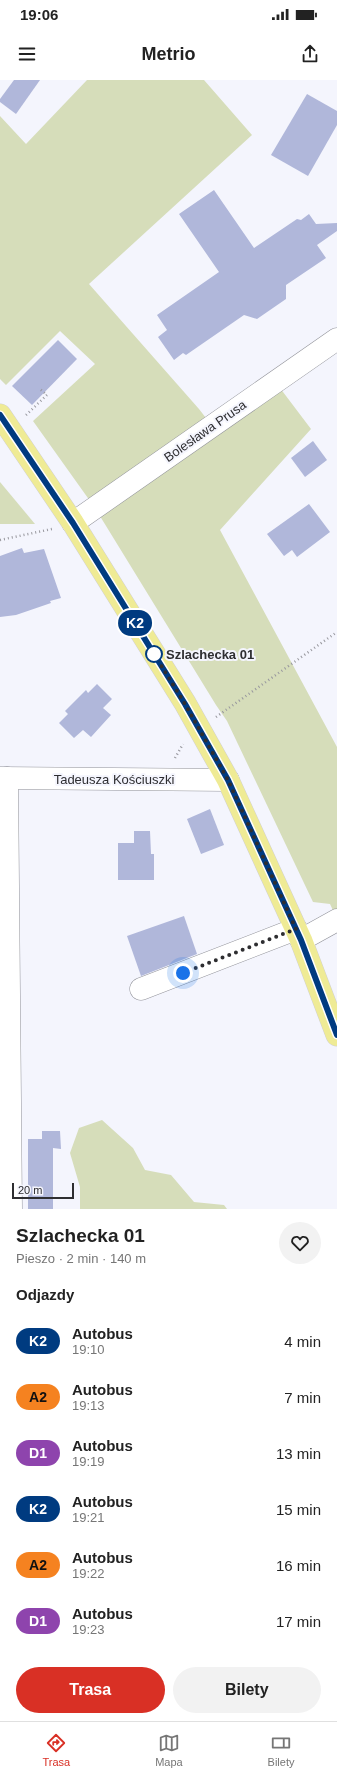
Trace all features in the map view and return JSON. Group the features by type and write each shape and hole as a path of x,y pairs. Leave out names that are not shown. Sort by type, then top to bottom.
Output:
{"main road":[{"path":"0,415 65,525 185,704 228,780 298,935 337,1035"}],"street":[{"name":"Bolesława Prusa","path":"65,525 337,339"},
{"name":"Tadeusza Kościuszki","path":"4,778 228,780"},
{"path":"4,778 5,1074 11,1209"},
{"path":"141,989 337,920"}],"path":[{"path":"26,415 47,395 40,389"},
{"path":"0,540 65,525"},
{"path":"216,717 337,632"}],"green space":[{"path":"87,80 204,80 252,135 89,284 199,409 216,431 280,388 311,429 220,530 337,747 337,919 330,904 313,902 227,721 95,508 33,421 95,364 60,331 6,385 0,379 0,116 26,144"},
{"path":"0,482 35,524 0,524"},
{"path":"102,1120 133,1148 145,1170 171,1175 194,1202 224,1205 227,1209 80,1209 80,1187 70,1153 79,1128"}],"building":[{"path":"14,80 40,80 16,114 0,102 0,99"},
{"path":"307,94 337,111 337,125 308,176 271,155"},
{"path":"214,190 254,248 297,219 301,220 309,214 316,224 337,223 337,231 317,245 326,258 286,285 286,299 257,319 244,315 186,355 183,353 174,360 158,337 167,330 157,315 219,272 179,214"},
{"path":"58,340 77,359 32,405 12,386"},
{"path":"313,441 327,460 305,477 291,458"},
{"path":"309,504 330,532 297,557 292,550 284,556 267,534"},
{"path":"22,548 24,553 44,549 61,598 16,615 0,617 0,556"},
{"path":"97,684 112,699 103,708 111,715 91,737 83,730 74,738 59,723 68,714 65,711 86,690 88,693"},
{"path":"210,809 224,845 201,854 187,819"},
{"path":"134,831 150,831 151,854 154,854 154,880 118,880 118,843 134,843"},
{"path":"184,916 197,954 141,976 127,936"},
{"path":"42,1131 60,1131 61,1149 53,1148 53,1209 28,1209 28,1139 42,1139"}],"bus line":[{"name":"K2","path":"0,415 73,523 185,704 228,780 301,940 337,1035"}],"place":[{"name":"Szlachecka 01","path":"154,654"}],"route":[{"path":"154,654 185,704 228,780 296,929 183,973"}]}
